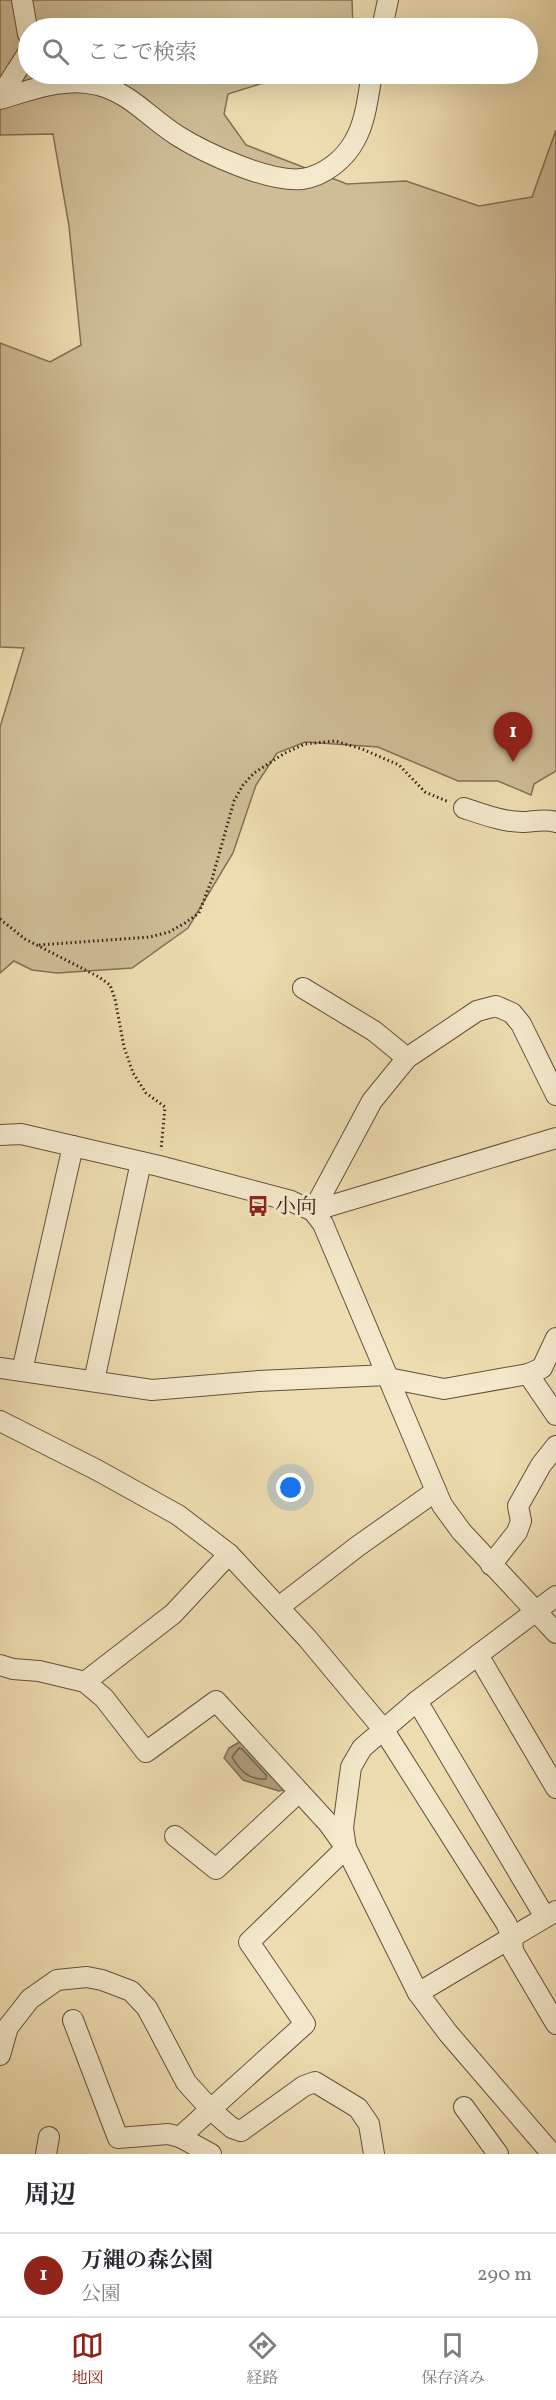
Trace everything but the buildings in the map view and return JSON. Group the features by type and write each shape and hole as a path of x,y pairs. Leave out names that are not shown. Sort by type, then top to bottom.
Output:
{"street":[{"path":"22,0 25,18"},
{"path":"384,18 388,0"},
{"path":"0,98 18,69"},
{"path":"0,98 61,84"},
{"path":"97,84 120,92 177,136 238,166 279,178 302,179 329,169 344,156 356,139 370,84"},
{"path":"464,808 521,822 547,819 556,822"},
{"path":"303,988 375,1031 407,1058"},
{"path":"314,1211 372,1101 407,1058 477,1011 496,1006 512,1013 521,1024 556,1095"},
{"path":"0,1135 21,1134 150,1164 291,1202 314,1211 323,1224 442,1505 491,1565 556,1633"},
{"path":"314,1211 556,1138"},
{"path":"22,1371 73,1146"},
{"path":"94,1382 150,1164"},
{"path":"0,1368 152,1390 258,1381 388,1377 444,1389 528,1374 542,1368 556,1338"},
{"path":"528,1374 556,1415"},
{"path":"0,1421 98,1470 178,1515 229,1554 279,1607 383,1729 500,1914 512,1936 513,1951 556,2024"},
{"path":"491,1565 517,1532 521,1521 518,1506 541,1465 556,1446"},
{"path":"279,1607 358,1546 436,1491"},
{"path":"85,1682 173,1614 229,1554"},
{"path":"346,1848 343,1828 351,1767 362,1748 417,1701 556,1596"},
{"path":"478,1655 556,1788"},
{"path":"0,1665 85,1682 104,1698 146,1752 216,1701 328,1823 346,1848 418,1993 448,2033 552,2154"},
{"path":"417,1701 551,1914 418,1993"},
{"path":"175,1836 216,1869 299,1792"},
{"path":"180,2137 305,2024 249,1942 346,1848"},
{"path":"0,2055 8,2027 30,1999 57,1980 87,1977 102,1980 131,1991 147,2008 186,2082 211,2110 232,2128 241,2131 304,2086 315,2082 358,2108 369,2124 374,2154"},
{"path":"73,2020 118,2138 168,2134 180,2137 211,2154"},
{"path":"464,2107 498,2154"}],"path":[{"path":"39,945 150,937 169,932 199,913 212,879 234,801 243,785 254,773 285,753 305,744 335,741 362,749 399,765 425,792 464,808"},
{"path":"0,919 25,939 99,977 110,985 124,1047 133,1073 146,1093 165,1107 150,1164"}],"shaded area":[{"path":"0,0 352,0 353,18 18,18 18,84 260,84 228,94 224,114 246,145 347,184 406,181 479,206 532,197 556,130 556,771 534,784 531,795 498,781 458,781 378,747 305,742 277,753 256,785 233,853 188,928 132,968 57,973 32,970 14,961 0,973 0,727 24,648 0,647 0,343 50,362 81,345 69,226 53,134 0,135"}],"water":[{"path":"241,1741 284,1786 284,1790 279,1791 243,1780 224,1758 229,1748"}],"place":[{"name":"万縄の森公園","path":"513,762"},
{"name":"小向","path":"258,1206"}]}
